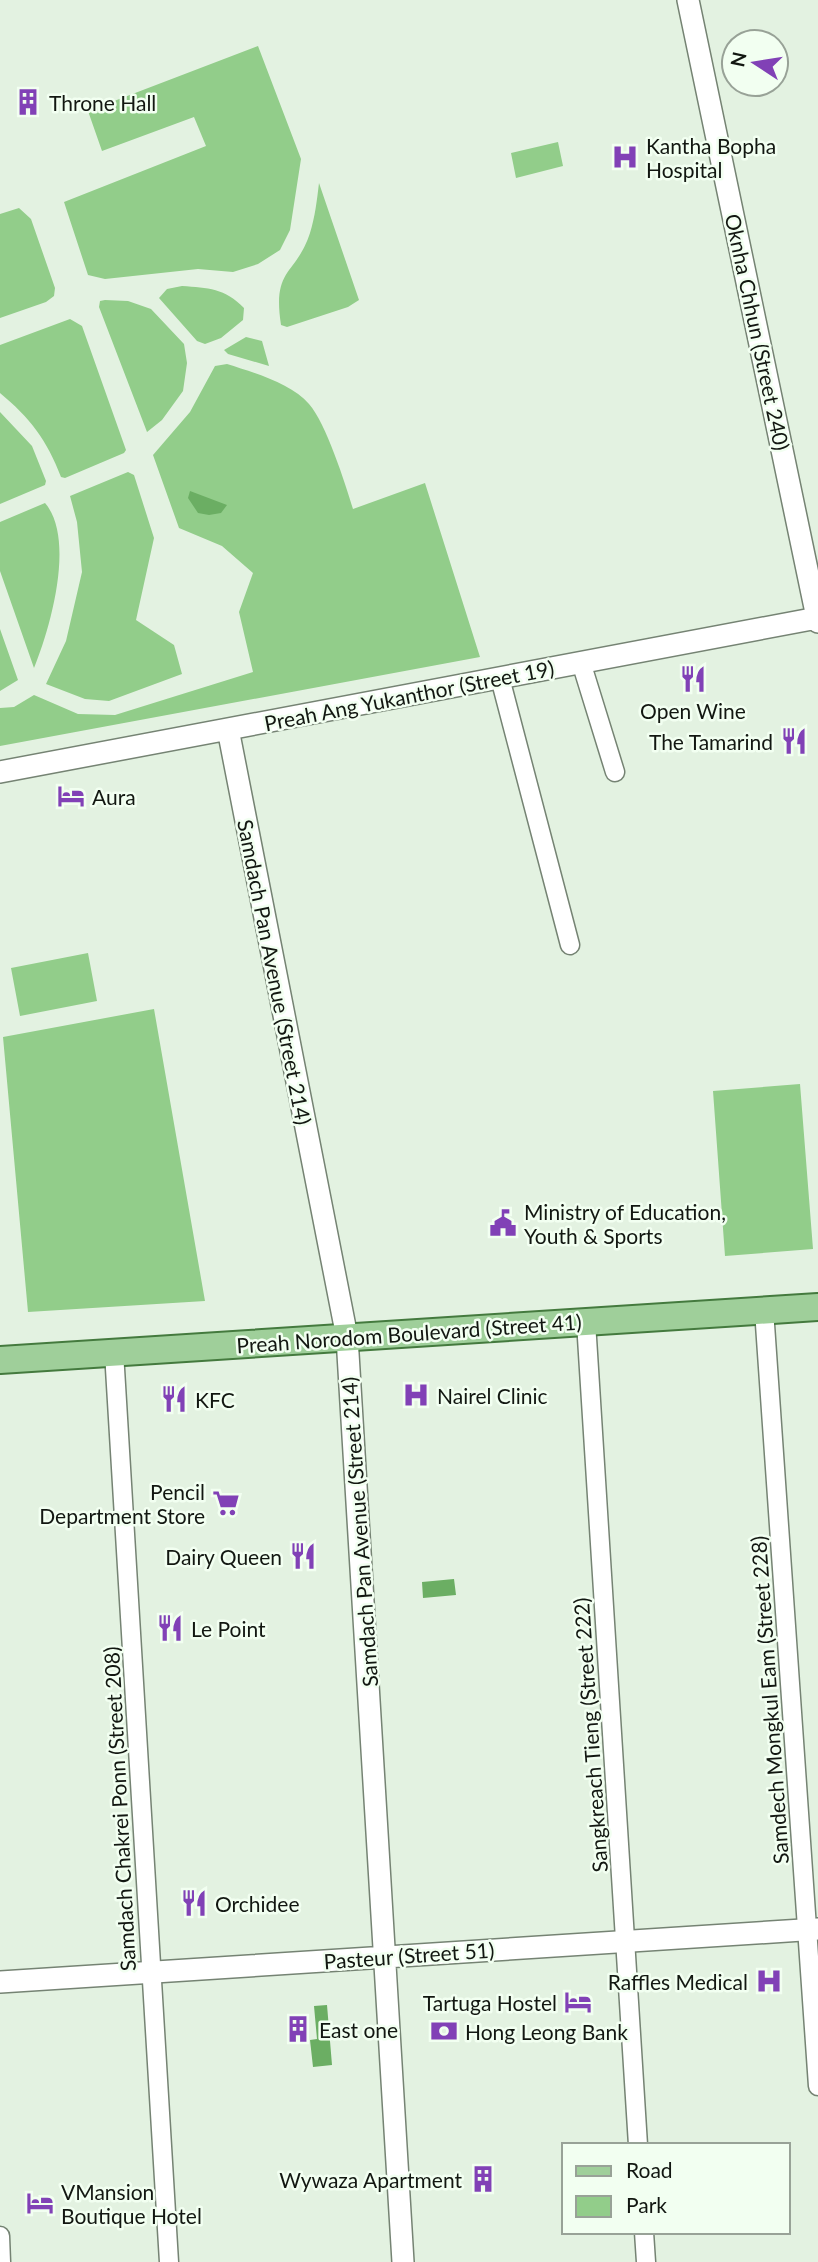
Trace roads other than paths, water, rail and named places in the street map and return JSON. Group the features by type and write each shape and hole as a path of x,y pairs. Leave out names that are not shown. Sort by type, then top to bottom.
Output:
{"main road":[{"name":"Preah Norodom Boulevard (Street 41)","path":"0,1360 818,1307"}],"street":[{"name":"Oknha Chhun (Street 240)","path":"688,0 818,619"},
{"name":"Preah Ang Yukanthor (Street 19)","path":"0,772 818,619"},
{"path":"582,662 615,772"},
{"path":"500,678 570,945"},
{"name":"Samdach Pan Avenue (Street 214)","path":"228,729 347,1337 403,2262"},
{"name":"Samdech Mongkul Eam (Street 228)","path":"764,1310 813,1929 818,2086"},
{"name":"Sangkreach Tieng (Street 222)","path":"586,1322 638,2143"},
{"name":"Samdach Chakrei Ponn (Street 208)","path":"114,1352 169,2262"},
{"name":"Pasteur (Street 51)","path":"0,1982 813,1929"},
{"path":"644,2234 646,2262"},
{"path":"0,2236 1,2262"}],"place":[{"name":"Throne Hall","path":"28,102"},
{"name":"Kantha Bopha Hospital","path":"625,157"},
{"name":"Open Wine","path":"693,679"},
{"name":"The Tamarind","path":"794,741"},
{"name":"Aura","path":"71,796"},
{"name":"Ministry of Education, Youth & Sports","path":"503,1223"},
{"name":"Nairel Clinic","path":"416,1395"},
{"name":"KFC","path":"174,1399"},
{"name":"Pencil Department Store","path":"226,1503"},
{"name":"Dairy Queen","path":"303,1556"},
{"name":"Le Point","path":"170,1628"},
{"name":"Orchidee","path":"194,1903"},
{"name":"Raffles Medical","path":"769,1981"},
{"name":"Tartuga Hostel","path":"578,2002"},
{"name":"East one","path":"298,2029"},
{"name":"Hong Leong Bank","path":"444,2031"},
{"name":"Wywaza Apartment","path":"483,2179"},
{"name":"VMansion Boutique Hotel","path":"40,2203"}]}
